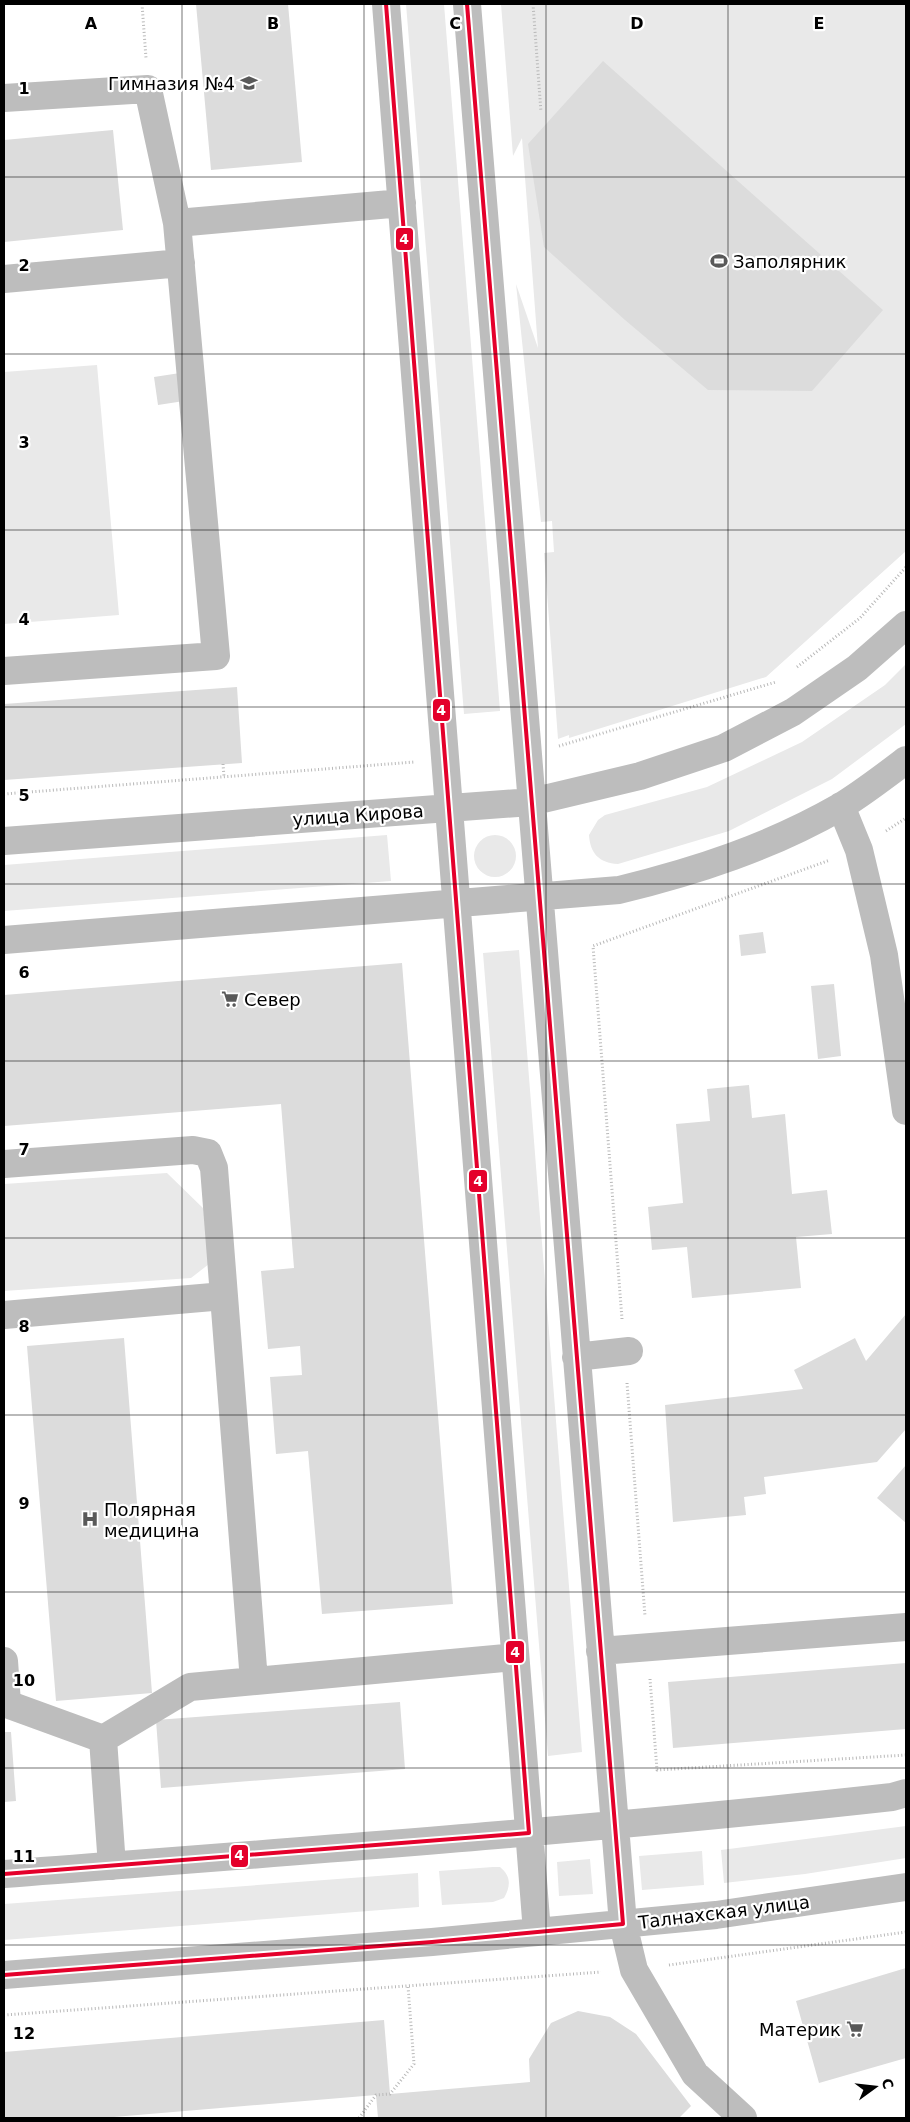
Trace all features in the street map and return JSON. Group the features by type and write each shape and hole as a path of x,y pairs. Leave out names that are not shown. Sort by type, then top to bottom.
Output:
{"street":[{"path":"386,4 537,1932"},
{"path":"466,4 623,1924 634,1970 695,2074 743,2118"},
{"path":"4,98 148,89 178,223 216,656 4,671"},
{"path":"178,223 402,204"},
{"path":"4,279 181,263"},
{"name":"улица Кирова","path":"4,841 531,802 640,776 724,748 793,712 857,668 906,625"},
{"path":"4,940 618,890 670,878 763,846 841,806 906,760"},
{"path":"841,806 859,850 884,955 906,1111"},
{"path":"4,1164 193,1150 208,1153 214,1168 254,1681"},
{"path":"4,1315 224,1296"},
{"path":"576,1357 629,1351"},
{"path":"600,1651 906,1627"},
{"path":"103,1739 190,1687 515,1658"},
{"path":"4,1661 5,1703 103,1739"},
{"path":"103,1739 112,1866"},
{"path":"4,1874 529,1833 718,1816 892,1797 906,1793"},
{"name":"Талнахская улица","path":"4,1974 432,1942 623,1924 716,1915 906,1888"}],"path":[{"path":"142,4 148,89"},
{"path":"533,4 542,112"},
{"path":"794,669 860,618 906,567"},
{"path":"551,749 780,681"},
{"path":"4,794 418,762"},
{"path":"223,764 224,777"},
{"path":"593,946 859,850 906,818"},
{"path":"658,1770 906,1755"},
{"path":"4,2015 634,1970 906,1932"},
{"path":"359,2118 376,2095 390,2094 414,2064 408,1986"}],"shaded area":[{"path":"406,4 444,4 500,711 464,714"},
{"name":"Заполярник","path":"501,4 906,4 906,551 766,677 569,738 569,735 558,739 544,553 554,552 552,521 541,522 516,284 538,348 522,138 513,156"},
{"path":"97,365 119,615 4,624 4,372"},
{"path":"906,664 906,724 832,779 729,831 618,864 601,859 591,847 589,835 598,820 605,815 707,787 802,742 885,685"},
{"path":"387,835 391,881 4,911 4,865"},
{"path":"491,835 499,835 510,841 516,856 510,871 499,877 491,877 480,871 474,860 474,852 480,841"},
{"path":"519,950 582,1752 548,1756 483,953"},
{"path":"167,1173 205,1210 209,1264 191,1278 4,1291 4,1184"},
{"path":"906,1826 906,1858 805,1874 724,1883 721,1850"},
{"path":"702,1851 704,1885 642,1890 639,1856"},
{"path":"590,1859 593,1894 559,1896 557,1862"},
{"path":"500,1867 508,1878 509,1885 504,1898 493,1902 442,1905 439,1871"},
{"path":"418,1873 419,1907 4,1940 4,1904"}],"building":[{"name":"Гимназия №4","path":"196,4 288,4 302,162 211,170"},
{"path":"603,61 883,310 812,391 708,390 625,320 544,247 528,144"},
{"path":"113,130 123,230 4,242 4,140"},
{"path":"180,373 184,401 158,405 154,377"},
{"path":"237,687 242,763 4,780 4,704"},
{"path":"763,932 766,953 741,956 739,935"},
{"path":"402,963 453,1604 322,1614 308,1451 276,1454 270,1377 302,1375 300,1346 268,1349 261,1271 294,1268 281,1104 4,1126 4,995"},
{"path":"834,984 841,1056 818,1059 811,986"},
{"path":"749,1085 752,1118 785,1114 792,1194 827,1190 832,1234 796,1237 801,1288 692,1298 687,1247 652,1250 648,1207 683,1203 676,1124 710,1121 707,1089"},
{"path":"906,1314 906,1429 877,1462 764,1477 766,1494 744,1497 746,1515 673,1522 665,1405 803,1389 794,1370 855,1338 866,1361"},
{"name":"Полярная медицина","path":"124,1338 152,1693 56,1701 27,1346"},
{"path":"906,1465 906,1523 877,1498"},
{"path":"906,1663 906,1729 673,1748 668,1682"},
{"path":"400,1702 405,1769 161,1788 156,1720"},
{"path":"4,1732 11,1732 16,1801 4,1802"},
{"name":"Материк","path":"906,1968 906,2058 819,2083 796,2001"},
{"path":"578,2011 610,2017 636,2034 691,2106 679,2118 378,2118 376,2095 102,2118 4,2118 4,2052 384,2020 390,2094 530,2082 529,2059 551,2023"}],"transit line":[{"name":"4","path":"4,1874 529,1833 386,4"},
{"name":"4","path":"4,1975 432,1942 623,1924 467,4"}],"place":[{"name":"Гимназия №4","path":"249,83"},
{"name":"Заполярник","path":"719,261"},
{"name":"Север","path":"230,999"},
{"name":"Полярная медицина","path":"90,1519"},
{"name":"Материк","path":"855,2029"}]}
